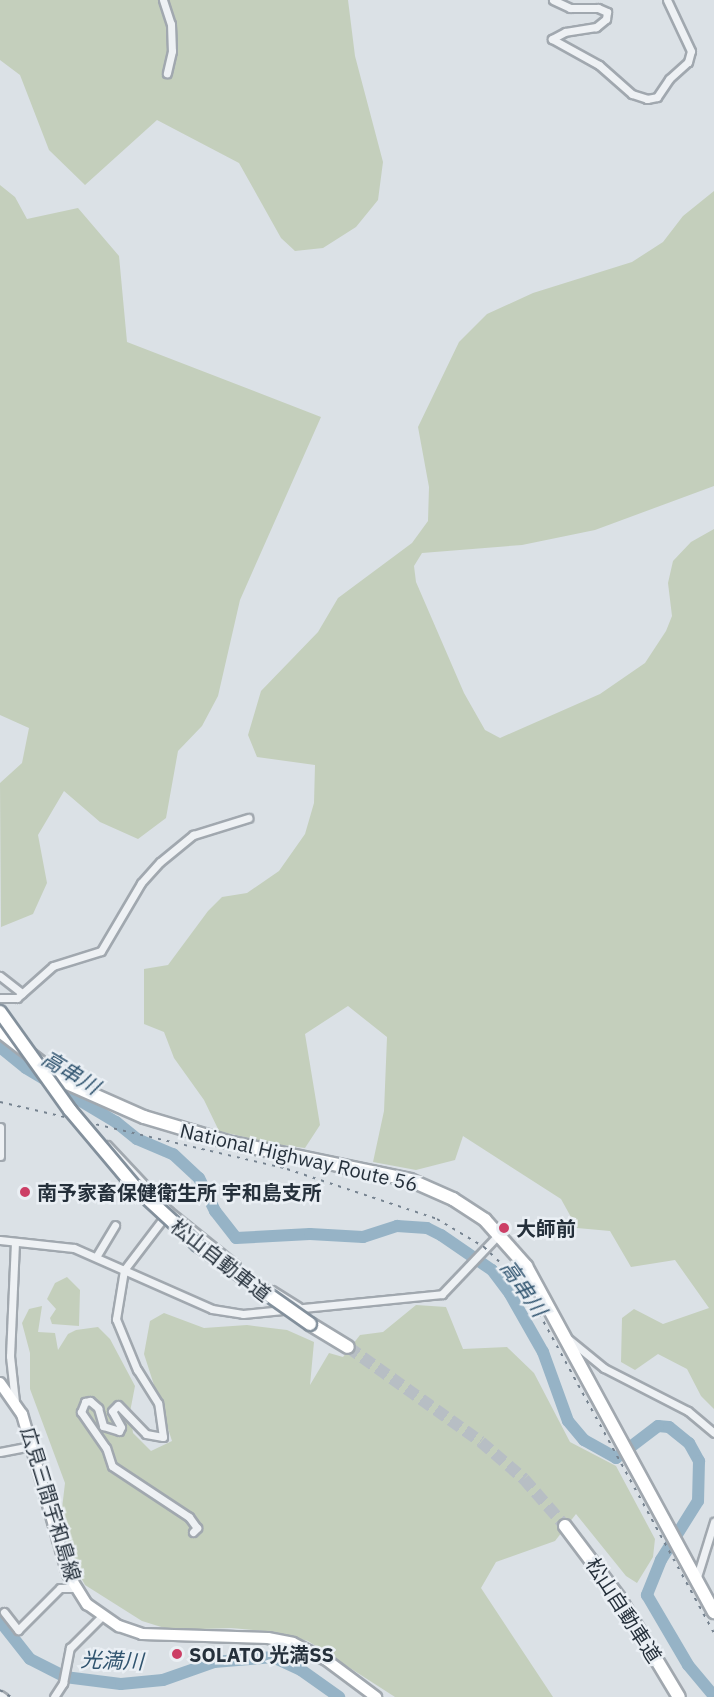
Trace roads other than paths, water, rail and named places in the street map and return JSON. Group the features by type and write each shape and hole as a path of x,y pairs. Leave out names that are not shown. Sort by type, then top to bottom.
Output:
{"highway":[{"name":"松山自動車道","path":"0,1012 70,1110 134,1186 207,1252 310,1324 348,1347"},
{"name":"National Highway Route 56","path":"0,1031 56,1076 101,1100 208,1138 410,1180 453,1199 500,1233 526,1266 714,1612"},
{"name":"松山自動車道","path":"565,1526 620,1599 679,1697"}],"main road":[{"name":"広見三間宇和島線","path":"0,1383 15,1402 32,1446 75,1588 102,1616 130,1631 151,1635 282,1640 319,1656 376,1697"}],"street":[{"path":"164,0 171,24 172,51 166,73"},
{"path":"553,0 570,8 598,8 607,12 606,19 596,27 565,32 552,39 599,65 632,94 647,99 657,97 669,79 688,62 691,51 667,0"},
{"path":"0,998 17,998 53,966 105,948 141,883 193,835 248,818"},
{"path":"0,976 22,993"},
{"path":"0,1127 0,1156"},
{"path":"98,1135 169,1210 237,1266 298,1306"},
{"path":"169,1210 124,1270 116,1319 137,1370 158,1402 163,1437 159,1439 146,1434 118,1405 112,1411 121,1427 119,1431 103,1426 98,1408 90,1401 85,1402 81,1412 106,1448 112,1466 189,1517 197,1528 194,1532"},
{"path":"96,1257 116,1225"},
{"path":"0,1240 53,1244 96,1257 228,1313 442,1294 478,1252 500,1233"},
{"path":"15,1242 10,1356 15,1402"},
{"path":"564,1336 604,1368 688,1411 714,1433"},
{"path":"0,1452 32,1446"},
{"path":"696,1580 714,1522"},
{"path":"4,1612 18,1630 60,1588 75,1588"},
{"path":"54,1697 63,1683 70,1648 102,1616"}],"waterway":[{"name":"高串川","path":"0,1047 26,1068 116,1122 137,1139 173,1154 199,1178 215,1211 236,1238 310,1234 363,1237 397,1226 427,1228 441,1235 492,1270 510,1294 543,1352 568,1421 584,1440 616,1458 658,1426 669,1427 689,1443 699,1461 698,1501 661,1560 647,1595 688,1665 714,1696"},
{"name":"光満川","path":"0,1621 30,1659 65,1677 121,1684 163,1680 214,1662 273,1657 301,1670 339,1697"}],"tunnel":[{"path":"348,1347 481,1442 524,1479 565,1526"}],"railway":[{"path":"0,1102 287,1169 437,1219 484,1247 512,1274 535,1306 714,1633"},
{"path":"0,1690 11,1697"}],"place":[{"name":"南予家畜保健衛生所 宇和島支所","path":"25,1192"},
{"name":"大師前","path":"504,1228"},
{"name":"SOLATO 光満SS","path":"177,1654"}]}
